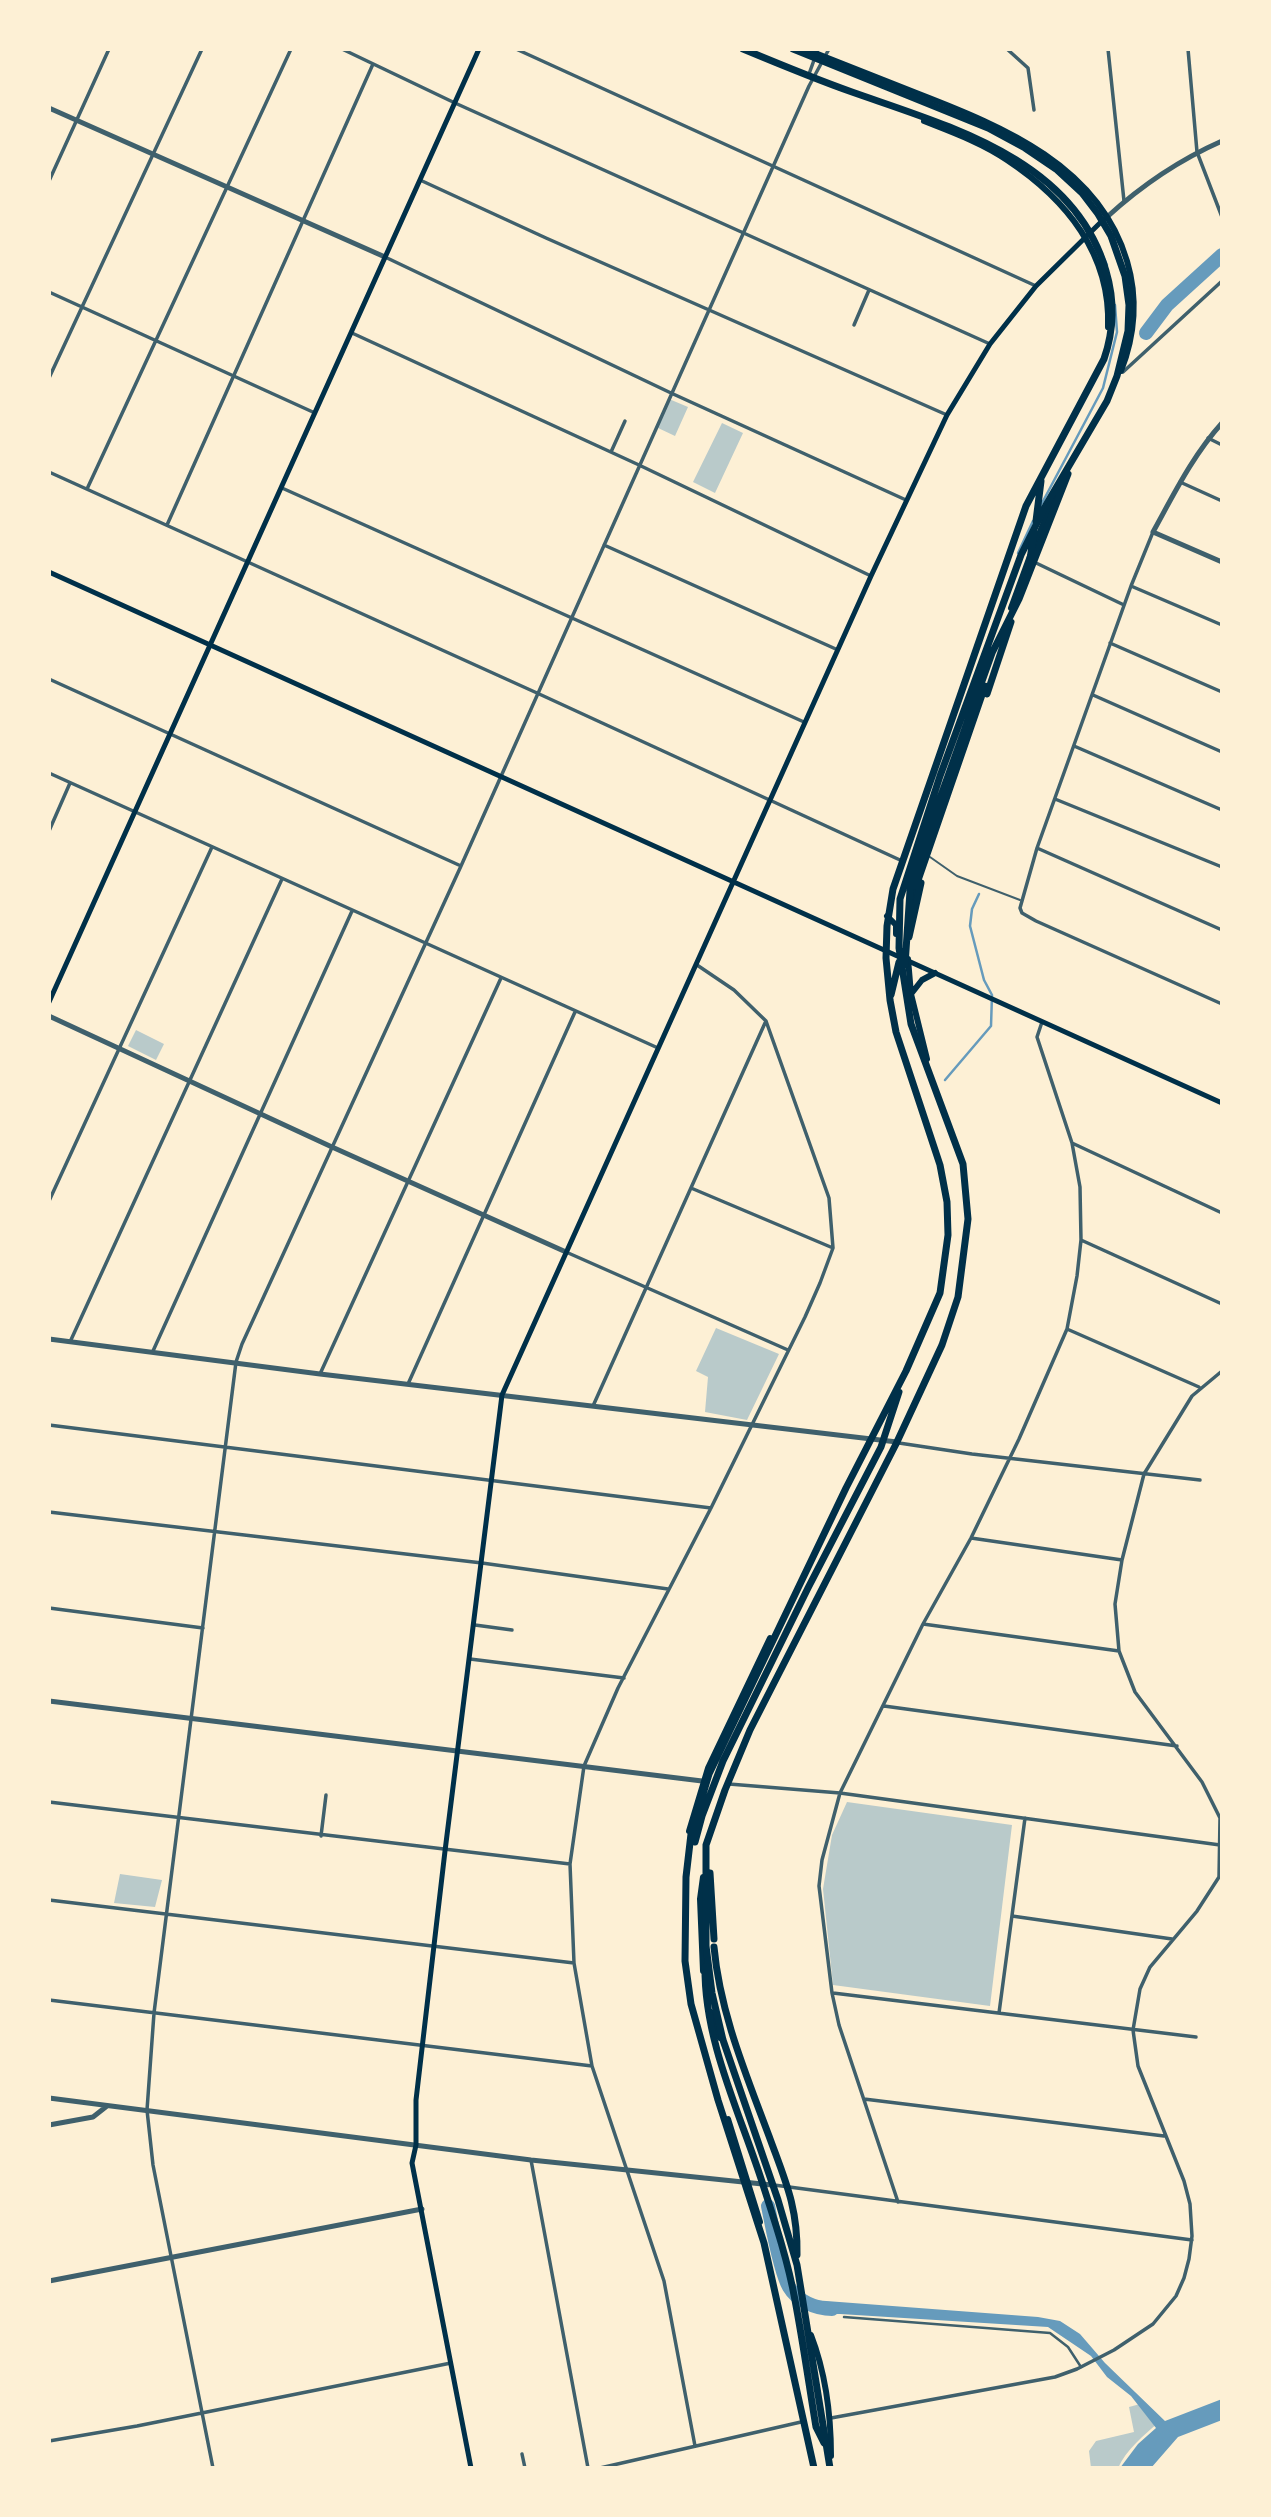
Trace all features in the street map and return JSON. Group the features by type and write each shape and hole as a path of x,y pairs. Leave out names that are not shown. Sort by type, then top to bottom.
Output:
{"highway":[{"path":"743,49 819,80 957,129 1026,165 1073,208 1090,231 1102,256 1113,305 1110,342 1093,383 1041,473 1026,506 900,867 887,926 886,958 890,1000 900,1045 940,1165 948,1210 947,1247 940,1293 906,1371 846,1488 709,1774 691,1834 686,1877 685,1961 691,2004 718,2100 764,2243 812,2468"},
{"path":"793,49 988,128 1056,169 1082,193 1111,236 1125,276 1129,305 1128,331 1117,376 1107,401 1021,555 940,776 900,899 899,948 907,992"},
{"path":"797,2265 794,2205 719,1992 711,1944 706,1844 750,1730 912,1411 942,1345 958,1297 968,1219 962,1164 911,1024 904,956 909,891 992,653 1019,599 1076,453"},
{"path":"890,1000 906,913 1028,568 1041,473"},
{"path":"683,1891 712,1788 808,1588 881,1447 906,1371"},
{"path":"708,1843 712,1993 723,2040 782,2211 797,2265 832,2468"},
{"path":"711,1944 705,1987 717,2047 798,2298 816,2427 831,2456"}],"main road":[{"path":"49,1002 479,49"},
{"path":"751,49 959,135 1007,159 1037,182 1086,236 1097,260 1106,287 1108,338 1094,386 1047,470 1014,554 900,860 887,916 884,950 886,987 895,1034 938,1153 947,1194 949,1241 939,1290 873,1440 812,1551 702,1782 687,1843 683,1891 684,1947 696,2017 719,2096 750,2183 771,2259 812,2468"},
{"path":"805,49 817,51 825,57 981,118 1045,154 1080,181 1107,217 1124,250 1132,277 1133,331 1130,347 1119,376 1068,468 1029,559 924,853 904,956"},
{"path":"471,2468 412,2163 416,2145 416,2100 445,1851 502,1395 871,576 947,415 990,344 1036,286 1107,217"},
{"path":"1014,554 1029,559"},
{"path":"49,572 733,883 884,950 904,956 935,973 1222,1103"},
{"path":"887,916 896,925 904,956"},
{"path":"832,2468 831,2418 819,2356 798,2298 790,2244 772,2185 721,2043 703,1976 700,1899 708,1843 741,1755 944,1346 958,1303 970,1216 968,1192 958,1143 927,1059 907,992 935,973"},
{"path":"805,2318 820,2418 831,2456"}],"street":[{"path":"49,181 108,49"},
{"path":"49,378 202,49"},
{"path":"87,489 291,49"},
{"path":"342,49 455,103 990,344"},
{"path":"516,49 1036,286"},
{"path":"812,74 829,49"},
{"path":"1007,49 1028,68 1034,110"},
{"path":"1108,49 1124,201"},
{"path":"1188,49 1196,152 1222,217"},
{"path":"213,2468 153,2165 147,2110 154,2013 236,1362 809,86 817,51"},
{"path":"167,525 373,64"},
{"path":"49,108 385,257 671,393 906,500"},
{"path":"1107,217 1159,174 1196,152 1222,141"},
{"path":"420,180 947,415"},
{"path":"1119,376 1222,281"},
{"path":"854,325 869,290"},
{"path":"49,292 316,413"},
{"path":"352,333 639,465 871,576"},
{"path":"611,452 625,421"},
{"path":"1222,423 1208,438 1180,482 1153,532 1110,643 1021,900 1021,910 1030,918 1222,1004"},
{"path":"1208,438 1222,445"},
{"path":"49,472 900,860"},
{"path":"1180,482 1222,501"},
{"path":"282,488 805,722"},
{"path":"1153,532 1222,562"},
{"path":"604,544 838,650"},
{"path":"1029,559 1124,605"},
{"path":"1131,586 1222,625"},
{"path":"1110,643 1222,692"},
{"path":"49,679 461,866"},
{"path":"1092,695 1222,752"},
{"path":"1074,746 1222,810"},
{"path":"49,773 658,1048"},
{"path":"49,831 71,783"},
{"path":"1055,799 1222,867"},
{"path":"49,1200 212,847"},
{"path":"1037,848 1222,930"},
{"path":"71,1342 282,879"},
{"path":"153,1351 352,911"},
{"path":"695,2446 664,2281 592,2066 573,1964 570,1864 584,1766 624,1678 821,1283 833,1248 829,1198 766,1021 734,990 697,965"},
{"path":"320,1374 500,978"},
{"path":"408,1384 575,1012"},
{"path":"49,1016 645,1289 788,1350"},
{"path":"592,1407 766,1021"},
{"path":"898,2202 839,2025 832,1993 819,1886 822,1860 840,1793 923,1624 971,1538 1050,1373 1067,1329 1077,1276 1080,1187 1072,1143 1037,1037 1042,1022"},
{"path":"1072,1143 1222,1213"},
{"path":"691,1188 833,1248"},
{"path":"1080,1240 1222,1304"},
{"path":"1067,1329 1200,1388"},
{"path":"49,1339 1200,1480"},
{"path":"831,2418 1055,2376 1081,2367 1126,2342 1160,2317 1176,2296 1184,2278 1192,2240 1190,2204 1184,2181 1138,2066 1133,2030 1140,1989 1150,1967 1215,1885 1219,1877 1222,1845 1217,1809 1177,1746 1135,1692 1119,1651 1115,1604 1122,1560 1143,1474 1180,1411 1200,1388 1222,1371"},
{"path":"49,1425 711,1508"},
{"path":"49,1512 482,1563 668,1589"},
{"path":"971,1538 1122,1560"},
{"path":"49,1608 203,1628"},
{"path":"923,1624 1119,1651"},
{"path":"475,1625 512,1630"},
{"path":"470,1659 624,1678"},
{"path":"49,1701 702,1782"},
{"path":"884,1706 1177,1746"},
{"path":"729,1784 840,1793 1222,1845"},
{"path":"321,1836 326,1795"},
{"path":"49,1802 570,1864"},
{"path":"999,2013 1025,1818"},
{"path":"49,1900 573,1964"},
{"path":"1012,1916 1172,1939"},
{"path":"832,1993 1196,2037"},
{"path":"49,2000 592,2066"},
{"path":"49,2098 531,2160 772,2185 1192,2240"},
{"path":"864,2099 1165,2136"},
{"path":"49,2125 93,2117 107,2106"},
{"path":"531,2160 588,2468"},
{"path":"49,2281 422,2208"},
{"path":"844,2317 1050,2333 1068,2347 1081,2367"},
{"path":"49,2441 451,2363"},
{"path":"600,2468 802,2422"},
{"path":"522,2454 525,2468"}],"lane":[{"path":"924,853 957,876 1021,900"}],"shaded area":[{"path":"669,399 688,407 675,436 656,427"},
{"path":"722,423 743,433 715,493 693,482"},
{"path":"136,1030 164,1044 156,1060 128,1046"},
{"path":"716,1328 779,1354 747,1420 705,1412 708,1377 696,1371"},
{"path":"847,1802 1012,1825 990,2006 833,1985 823,1889 832,1835"},
{"path":"120,1874 162,1880 155,1907 114,1903"},
{"path":"1140,2404 1159,2422 1131,2449 1118,2468 1091,2468 1089,2451 1096,2441 1134,2432 1129,2407"}],"water":[{"path":"813,2300 1038,2317 1060,2321 1080,2334 1105,2363 1165,2421 1222,2399 1222,2420 1178,2437 1151,2468 1120,2468 1138,2444 1156,2428 1131,2396 1107,2377 1091,2356 1048,2327 817,2314"}],"waterway":[{"path":"1101,252 1107,265"},
{"path":"1146,333 1167,305 1222,255"},
{"path":"1041,505 1103,388 1117,332 1115,305"},
{"path":"1018,553 1033,521"},
{"path":"945,1080 991,1026 992,995 984,980 970,926 972,909 979,894"},
{"path":"768,2206 779,2260 789,2287 808,2303 832,2309"}]}
